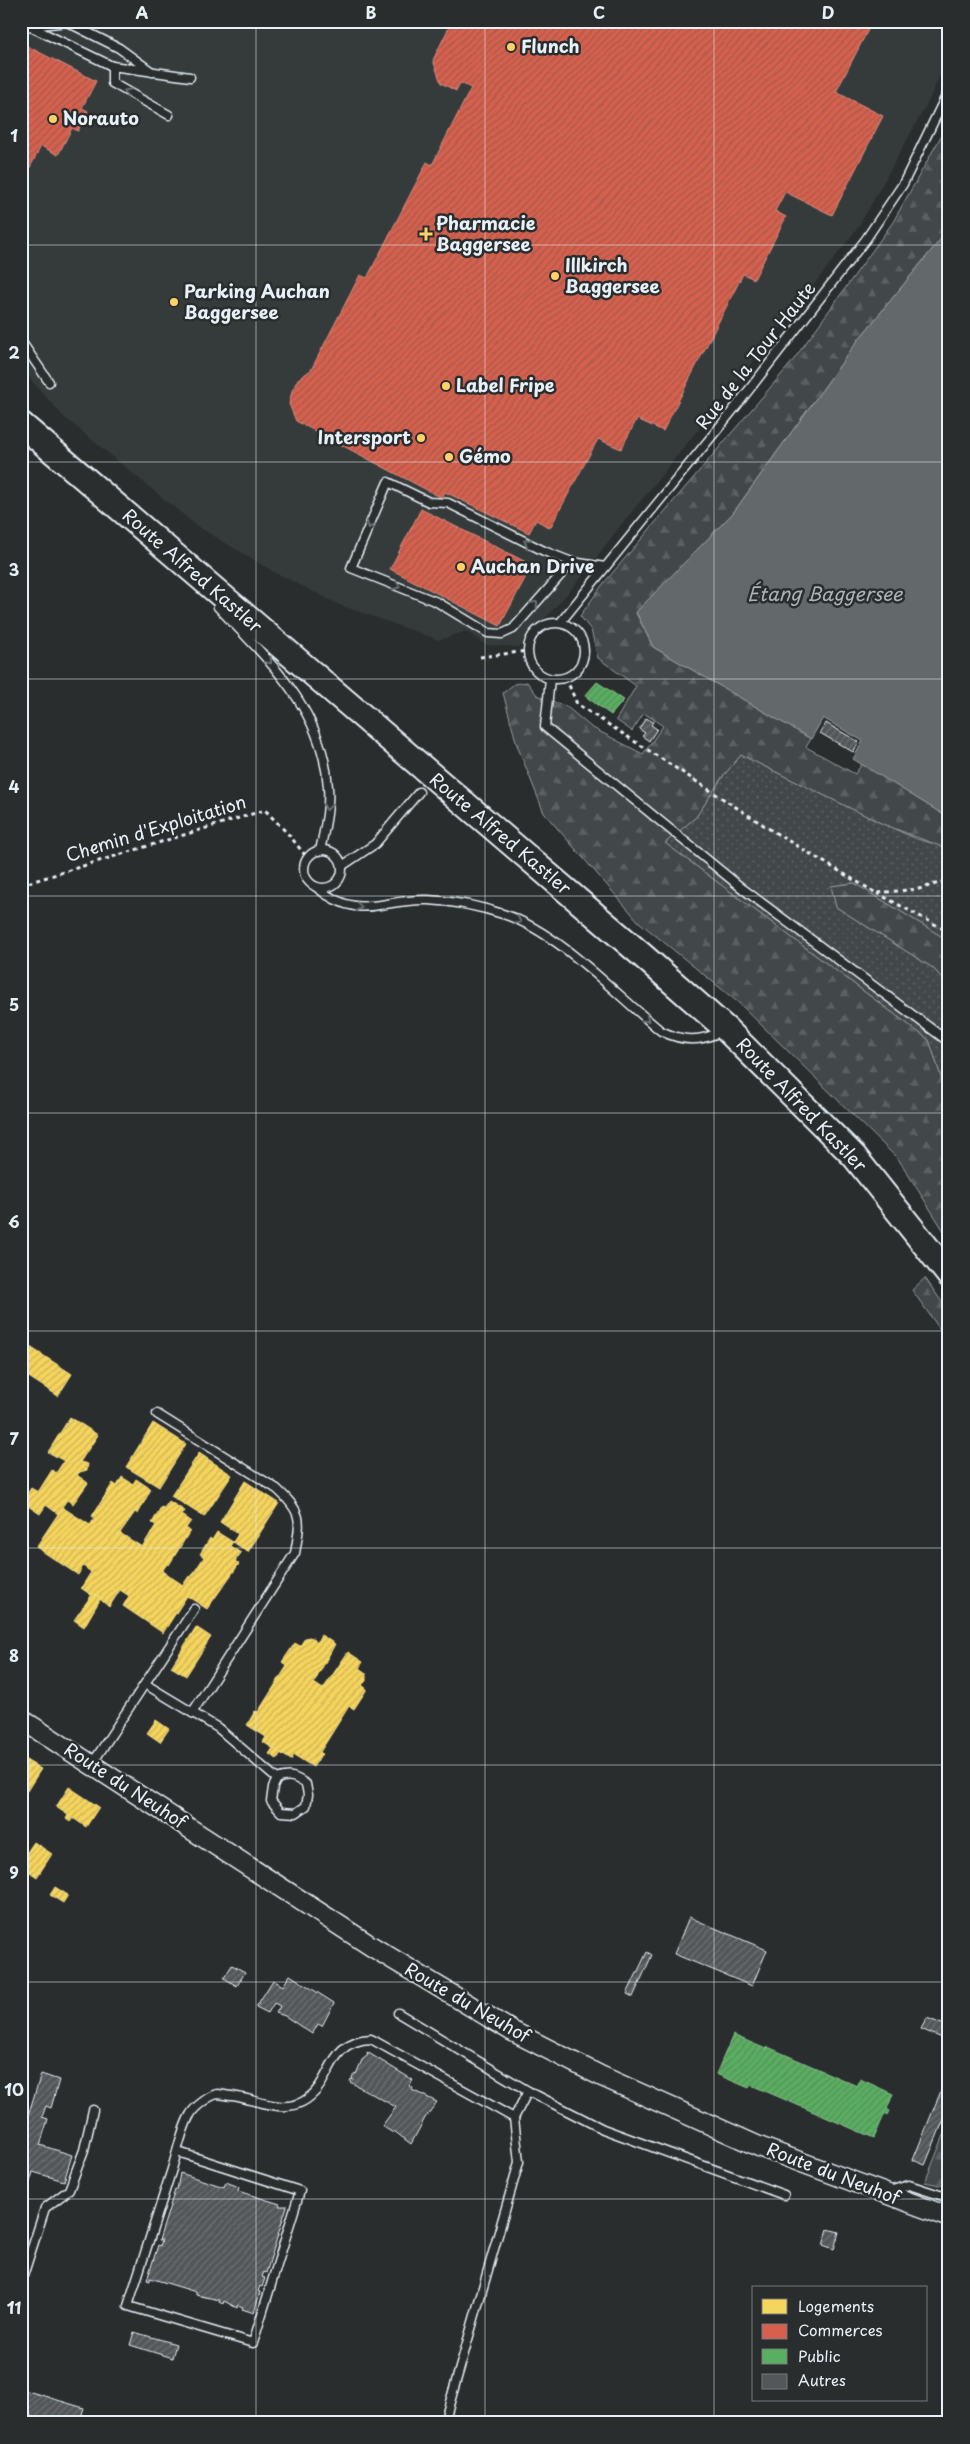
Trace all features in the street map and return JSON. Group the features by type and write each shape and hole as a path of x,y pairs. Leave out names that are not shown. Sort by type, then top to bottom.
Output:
{"main road":[{"name":"Route Alfred Kastler","path":"21,424 644,956 726,1029 854,1156 949,1275"}],"street":[{"name":"Route du Neuhof","path":"21,1718 371,1946 512,2031 601,2076 760,2147 949,2217"}],"lane":[{"path":"25,27 67,22 119,48 152,72"},
{"path":"25,27 112,66 190,77"},
{"path":"112,66 112,83 170,115"},
{"name":"Rue de la Tour Haute","path":"560,623 738,404 866,239 903,184 949,90"},
{"path":"21,341 49,382"},
{"path":"572,562 513,629 502,634 488,633 437,602 351,568 388,482 430,502 448,503 544,551 572,562 605,567"},
{"path":"151,536 204,592"},
{"path":"210,599 270,662 308,712 319,739 328,789 320,851"},
{"path":"560,623 576,631 585,648 580,666 566,678 550,679 541,676 534,669 529,661 527,651 529,642 541,627 560,623"},
{"path":"550,679 545,727 743,889 949,1042"},
{"path":"342,866 375,844 419,792"},
{"path":"316,887 333,886 340,877 342,866 340,860 331,852 320,851 308,859 305,875 316,887 335,900 366,908 427,900 466,905 507,915 550,937 661,1031 674,1038 690,1041 707,1038 726,1029"},
{"path":"157,1414 277,1489 294,1505 300,1526 295,1553 192,1713"},
{"path":"92,1764 194,1609"},
{"path":"145,1684 218,1728 277,1779"},
{"path":"287,1775 294,1776 306,1784 308,1795 306,1806 296,1813 281,1812 271,1801 272,1787 277,1779 287,1775"},
{"path":"398,2014 528,2091 603,2129 784,2196"},
{"path":"178,2152 300,2191 252,2343 128,2306 190,2114 205,2101 217,2094 245,2098 282,2107 302,2102 316,2092 337,2054 346,2045 360,2040 371,2040 514,2118"},
{"path":"444,2423 519,2162 514,2118 528,2091"},
{"path":"21,2282 44,2208 69,2190 84,2150 93,2110"},
{"path":"881,2193 909,2185 949,2198"}],"path":[{"path":"480,657 527,651"},
{"path":"566,678 577,704 782,837 876,893 949,932"},
{"name":"Chemin d'Exploitation","path":"21,885 265,810 295,841 308,859"},
{"path":"876,893 919,889 949,880"}],"shaded area":[{"path":"21,21 949,21 949,55 928,102 859,226 793,312 610,539 586,572 520,647 486,645 466,631 439,640 340,605 274,572 197,526 64,417 21,369"}],"green space":[{"path":"949,122 949,229 859,339 733,513 636,613 653,647 811,739 806,747 855,774 862,764 949,818 949,848 945,848 883,824 741,755 724,775 696,817 665,843 929,1040 943,1083 949,1086 949,1239 899,1160 740,1004 639,922 544,813 517,745 503,693 514,684 527,682 537,695 567,707 591,727 643,754 663,726 644,713 632,731 616,720 636,686 598,658 591,630 580,616 603,584 792,362 893,222"},
{"path":"741,755 883,824 917,839 949,848 949,941 854,883 832,886 836,907 933,968 949,986 949,1075 943,1083 929,1040 665,843 696,817 724,775"},
{"path":"854,883 949,941 949,986 933,968 836,907 831,886"},
{"path":"925,1278 949,1312 949,1342 912,1290"},
{"path":"949,2123 949,2187 925,2182"}],"water":[{"name":"Étang Baggersee","path":"949,229 949,818 853,759 863,741 823,718 811,739 653,647 636,612 733,513 859,339"}],"building: Logements":[{"path":"24,1343 72,1374 58,1396 21,1372 21,1347"},
{"path":"70,1417 98,1435 80,1462 88,1464 87,1470 77,1475 88,1483 73,1504 67,1500 62,1507 90,1525 95,1518 92,1516 113,1483 117,1486 122,1477 133,1484 136,1479 151,1489 138,1514 135,1512 120,1533 142,1547 156,1525 152,1523 161,1507 164,1508 169,1501 185,1511 182,1515 191,1521 186,1528 190,1531 169,1565 167,1564 162,1571 183,1585 189,1576 191,1577 204,1557 200,1554 210,1538 212,1540 217,1532 233,1542 230,1546 241,1553 235,1561 239,1564 207,1609 187,1596 163,1633 123,1606 129,1596 120,1590 109,1607 93,1593 91,1595 81,1588 91,1572 83,1566 78,1575 36,1547 58,1514 46,1505 40,1514 22,1502 31,1488 38,1492 52,1470 56,1473 64,1461 48,1452"},
{"path":"153,1423 186,1444 159,1487 126,1467"},
{"path":"199,1453 232,1475 204,1517 171,1496"},
{"path":"245,1481 279,1503 248,1552 233,1542 238,1534 220,1522"},
{"path":"93,1593 101,1598 84,1627 74,1620"},
{"path":"196,1627 211,1637 186,1676 171,1667"},
{"path":"321,1635 335,1644 314,1683 323,1689 348,1652 363,1662 359,1668 366,1673 366,1681 362,1685 367,1689 354,1709 349,1706 320,1752 322,1754 313,1767 294,1755 291,1760 263,1742 266,1737 247,1725 255,1711 258,1712 287,1666 282,1662 295,1643 300,1646 305,1638 309,1637 313,1638 317,1643"},
{"path":"156,1720 169,1729 160,1742 147,1733"},
{"path":"273,1748 281,1753 277,1759 269,1754"},
{"path":"21,1757 41,1769 27,1791 21,1788"},
{"path":"69,1787 99,1807 86,1827 73,1818 70,1822 66,1819 68,1815 56,1807"},
{"path":"34,1842 52,1854 37,1877 21,1866 21,1861"},
{"path":"55,1887 68,1895 63,1903 50,1895"}],"building: Commerces":[{"name":"Illkirch Baggersee","path":"452,21 868,21 866,24 870,26 836,92 883,116 832,215 785,192 775,211 786,217 754,279 743,274 663,431 637,419 621,449 598,439 550,528 536,520 529,533 445,492 442,498 296,421 289,404 292,391 298,379 311,370 360,275 367,278 427,162 432,165 471,88 460,83 456,91 441,83 433,60"},
{"name":"Norauto","path":"21,43 96,81 82,108 88,111 78,131 72,128 58,155 41,146 21,185"},
{"name":"Auchan Drive","path":"421,509 532,565 500,626 390,569"}],"building: Public":[{"path":"597,682 624,700 611,715 585,696"},
{"path":"733,2035 766,2049 768,2047 857,2086 860,2079 893,2094 887,2109 890,2111 888,2115 885,2113 874,2138 751,2085 749,2088 716,2074"}],"building: Autres":[{"path":"646,718 653,722 651,725 657,729 649,741 642,736 645,733 639,729"},
{"path":"826,723 859,742 853,752 820,733"},
{"path":"689,1917 767,1950 752,1986 674,1954"},
{"path":"647,1952 652,1955 633,1997 627,1994"},
{"path":"232,1965 245,1972 237,1986 224,1978"},
{"path":"290,1975 334,2003 322,2026 318,2024 312,2034 285,2016 276,2013 280,2006 274,2003 268,2013 256,2007 273,1980 283,1986"},
{"path":"927,2018 949,2027 949,2041 921,2029"},
{"path":"367,2052 413,2080 409,2086 413,2088 412,2090 437,2102 425,2118 411,2144 394,2131 393,2133 382,2126 396,2107 350,2082 351,2079 353,2080 352,2077 356,2074 362,2060 368,2055"},
{"path":"949,2071 949,2107 925,2165 913,2160"},
{"path":"41,2074 59,2080 51,2108 46,2106 42,2117 48,2119 40,2145 72,2155 64,2181 33,2172 28,2189 21,2187 21,2138"},
{"path":"180,2173 224,2187 226,2182 239,2187 238,2191 280,2204 279,2206 287,2206 266,2273 264,2272 262,2277 265,2278 262,2287 260,2286 258,2291 260,2292 254,2313 242,2309 243,2307 238,2305 237,2308 224,2301 223,2304 219,2302 220,2300 196,2295 196,2292 150,2278 150,2281 147,2280 158,2245 160,2246 162,2240 159,2240 175,2190 177,2190"},
{"path":"828,2229 839,2232 834,2249 823,2245"},
{"path":"134,2332 176,2344 172,2358 130,2345"},
{"path":"21,2389 84,2408 79,2423 52,2423 21,2413"}],"place":[{"name":"Flunch","path":"511,47"},
{"name":"Norauto","path":"53,119"},
{"name":"Pharmacie Baggersee","path":"426,234"},
{"name":"Illkirch Baggersee","path":"555,276"},
{"name":"Parking Auchan Baggersee","path":"174,302"},
{"name":"Label Fripe","path":"446,386"},
{"name":"Intersport","path":"421,438"},
{"name":"Gémo","path":"449,457"},
{"name":"Auchan Drive","path":"461,567"}]}
